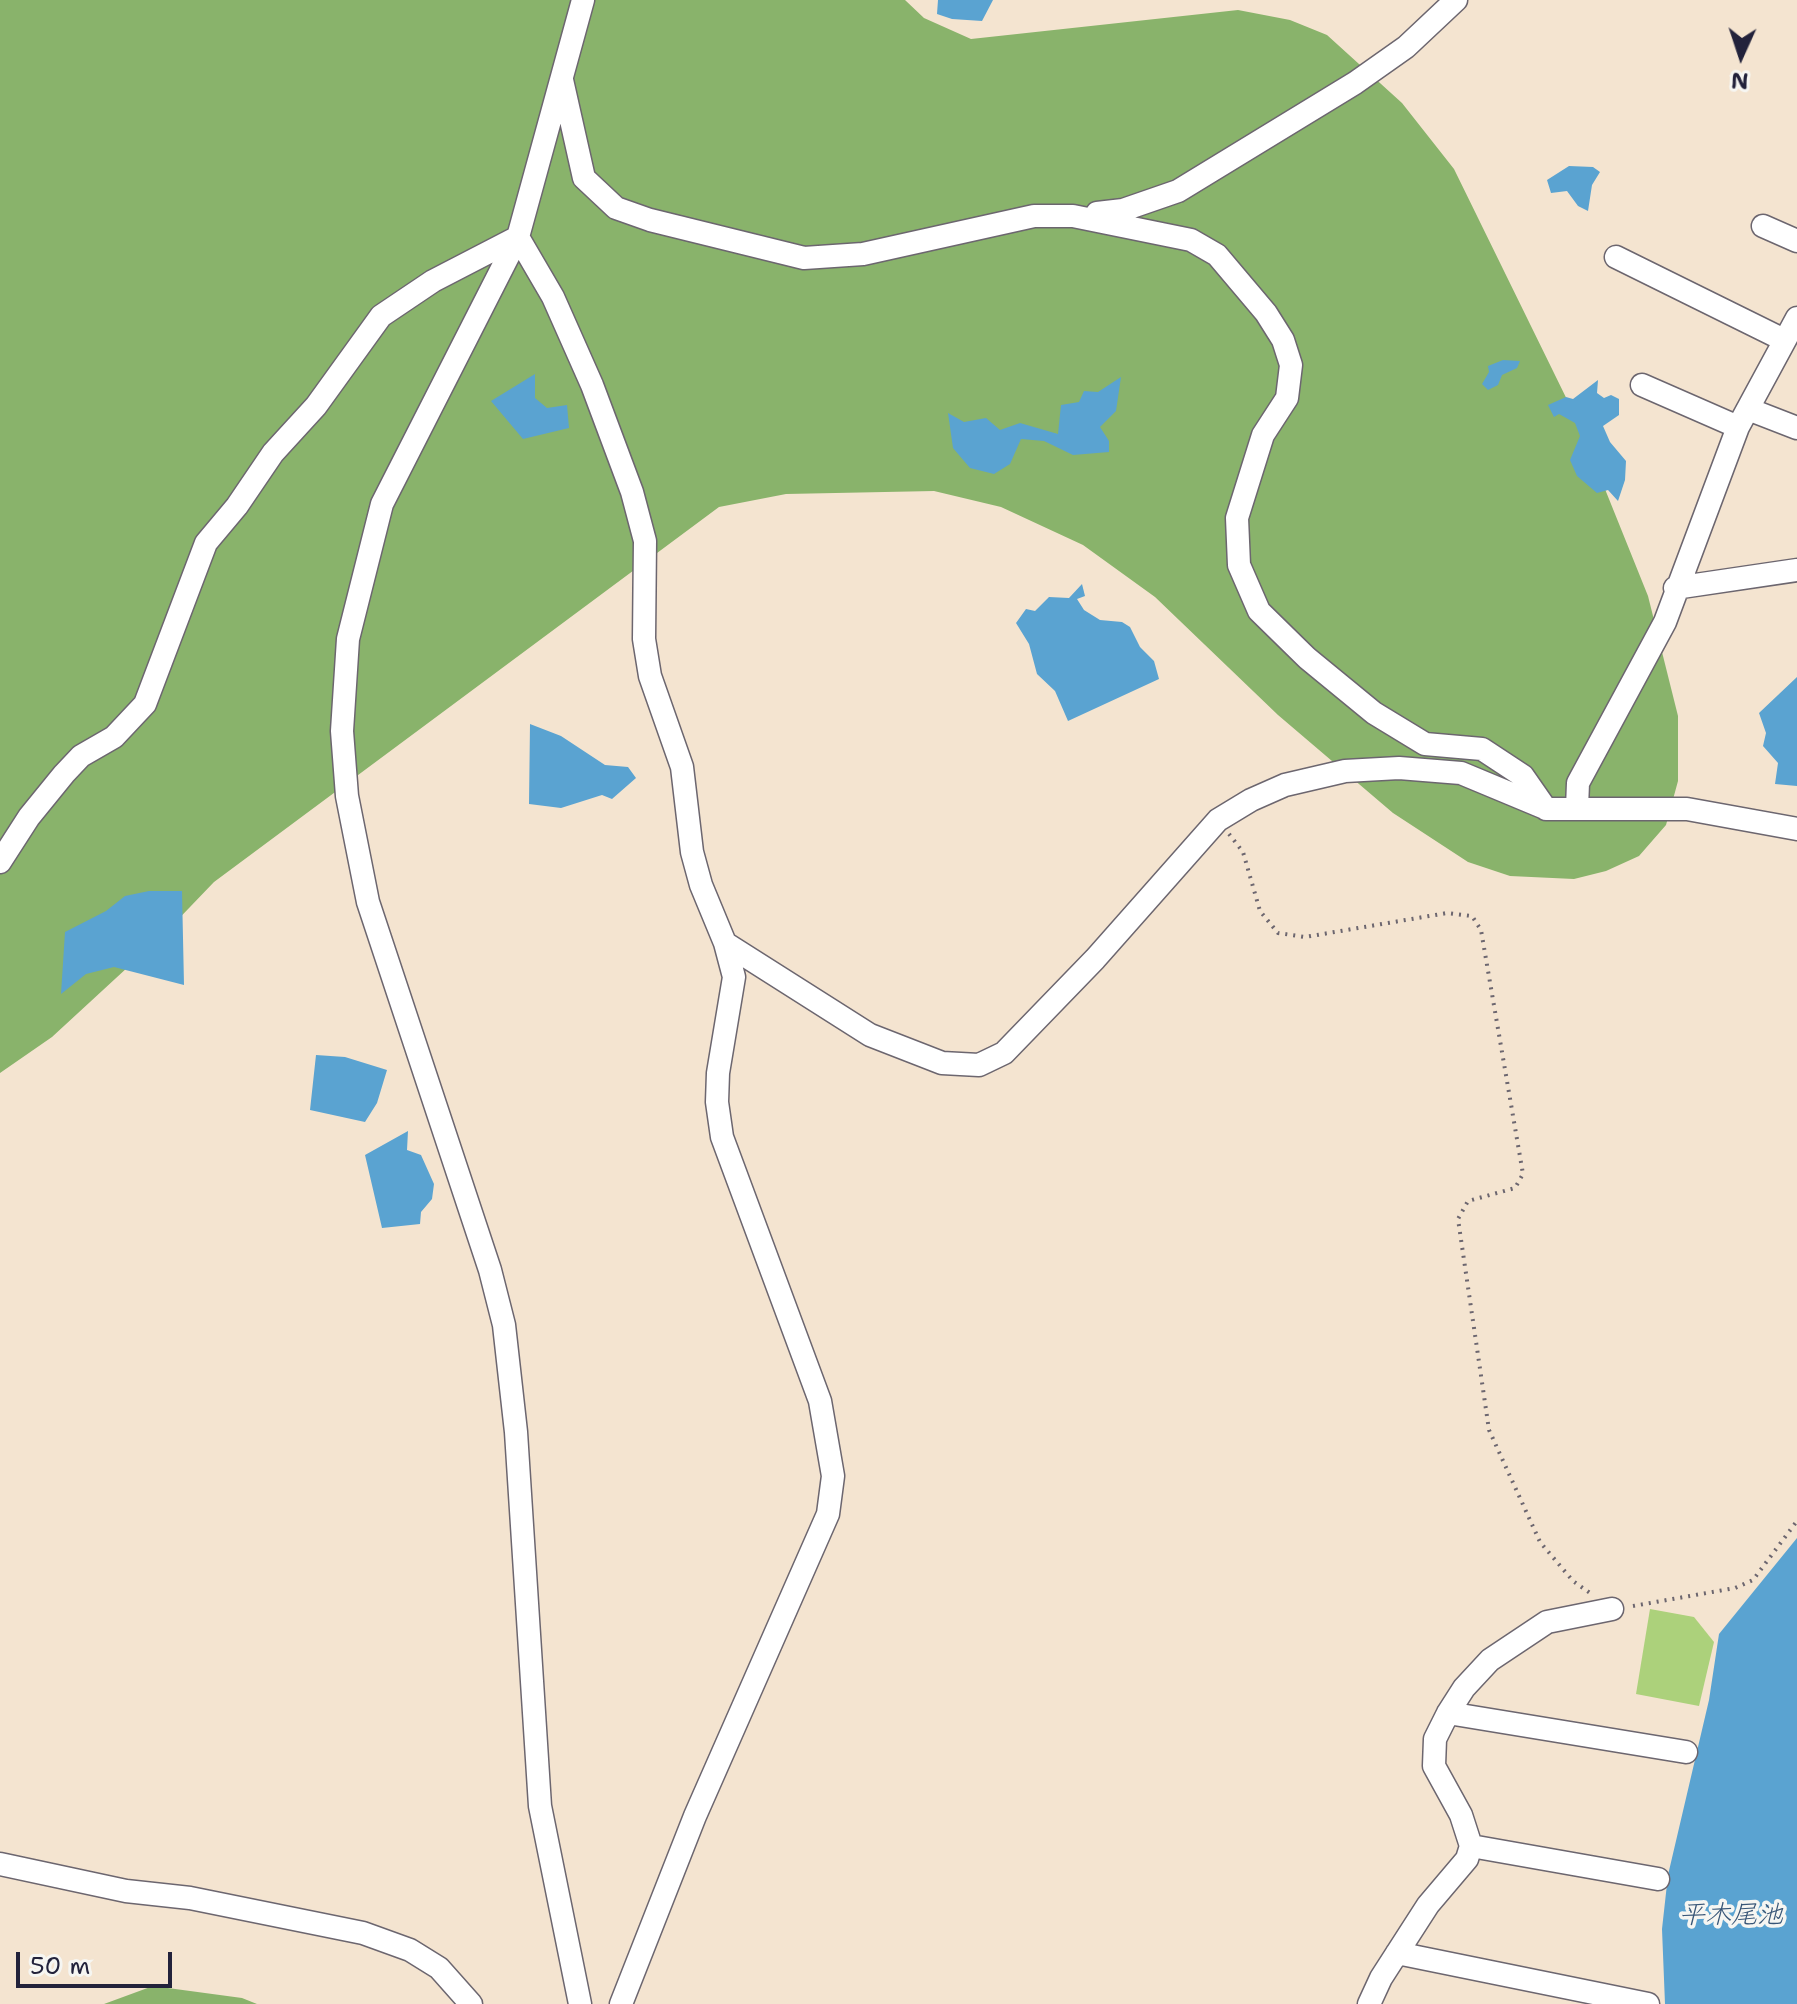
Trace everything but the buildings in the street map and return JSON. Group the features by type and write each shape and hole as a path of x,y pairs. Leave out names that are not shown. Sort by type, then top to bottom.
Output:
{"street":[{"path":"580,2004 540,1806 516,1432 504,1325 490,1270 368,902 348,808 342,731 348,639 382,504 518,237 583,0"},
{"path":"561,77 576,131 584,178 616,208 650,220 804,258 863,254 1034,216 1073,216 1123,210 1178,191 1380,65 1406,47 1456,0"},
{"path":"1073,216 1191,240 1217,255 1266,313 1283,340 1291,365 1287,398 1263,435 1237,518 1239,565 1259,611 1307,658 1374,713 1425,744 1482,749 1523,776 1546,809"},
{"path":"1763,226 1797,241"},
{"path":"0,862 29,817 72,765 81,756 114,737 145,704 206,543 237,506 273,453 316,406 381,316 433,281 518,237"},
{"path":"518,237 570,335 632,492 645,541 644,639 650,676 682,767 692,852 701,885 725,943 734,977 718,1073 717,1102 722,1137 820,1401 833,1476 828,1514 695,1816 621,2004"},
{"path":"1616,257 1784,340"},
{"path":"1577,808 1578,783 1605,729 1649,656 1743,418 1797,318"},
{"path":"1642,385 1743,418 1797,428"},
{"path":"1675,588 1797,570"},
{"path":"725,943 870,1035 942,1063 979,1065 1004,1053 1095,959 1218,820 1251,800 1285,785 1345,771 1399,768 1461,773 1546,809 1687,809 1797,829"},
{"path":"1369,2004 1397,1953 1428,1905 1467,1859 1471,1846 1461,1815 1434,1766 1435,1739 1448,1713 1490,1660 1547,1622 1612,1609"},
{"path":"1448,1713 1686,1752"},
{"path":"1471,1846 1658,1879"},
{"path":"0,1864 126,1891 190,1898 363,1933 410,1950 439,1968 471,2004"},
{"path":"1397,1953 1648,2004"}],"path":[{"path":"1218,820 1243,852 1260,911 1278,933 1305,937 1447,913 1472,916 1481,930 1523,1174 1515,1188 1468,1201 1458,1219 1489,1430 1540,1542 1573,1581 1612,1609 1735,1588 1753,1580 1797,1521"}],"green space":[{"path":"0,0 905,0 924,18 971,39 1238,10 1290,20 1327,35 1402,103 1454,169 1578,422 1648,596 1678,716 1678,781 1666,825 1639,856 1606,871 1574,879 1510,876 1468,862 1393,813 1278,715 1155,597 1083,545 1001,507 934,491 786,494 719,507 214,882 166,932 52,1037 0,1073"},
{"path":"1650,1609 1694,1617 1714,1642 1699,1706 1636,1694"},
{"path":"153,1986 242,1998 257,2004 104,2004"}],"water":[{"path":"938,0 993,0 982,21 952,19 937,14"},
{"path":"1569,166 1593,167 1600,172 1592,185 1588,211 1578,206 1567,191 1551,193 1547,180"},
{"path":"1503,360 1520,361 1517,368 1502,375 1498,385 1488,390 1482,384 1489,372 1488,366"},
{"path":"535,374 535,398 547,408 567,405 569,428 523,439 491,401"},
{"path":"1121,377 1116,411 1100,427 1109,441 1109,452 1073,455 1044,441 1021,439 1010,464 994,474 970,468 953,448 948,413 964,422 986,418 1000,430 1020,423 1058,434 1061,405 1079,402 1084,391 1098,392"},
{"path":"1598,380 1597,393 1604,398 1611,395 1619,399 1619,415 1603,426 1610,442 1626,461 1625,480 1618,501 1608,490 1597,493 1577,476 1570,460 1580,436 1575,423 1559,414 1554,417 1548,405 1566,397 1573,399"},
{"path":"1082,584 1085,596 1077,599 1084,610 1100,620 1122,622 1130,627 1140,647 1154,661 1159,679 1068,721 1055,691 1037,674 1029,644 1016,623 1026,609 1035,611 1049,597 1069,598"},
{"path":"1797,677 1797,786 1775,784 1778,763 1763,746 1766,733 1759,713"},
{"path":"530,724 561,736 605,765 628,767 636,778 612,799 602,795 561,808 529,804"},
{"path":"149,891 182,891 184,985 114,967 86,974 61,994 65,932 106,911 125,896"},
{"path":"316,1055 345,1057 387,1070 377,1103 365,1122 310,1110"},
{"path":"408,1131 407,1150 421,1155 434,1184 432,1199 421,1212 420,1224 382,1228 365,1155"},
{"name":"平木尾池","path":"1797,1538 1797,2004 1665,2004 1662,1929 1668,1875 1709,1700 1719,1634"}]}
